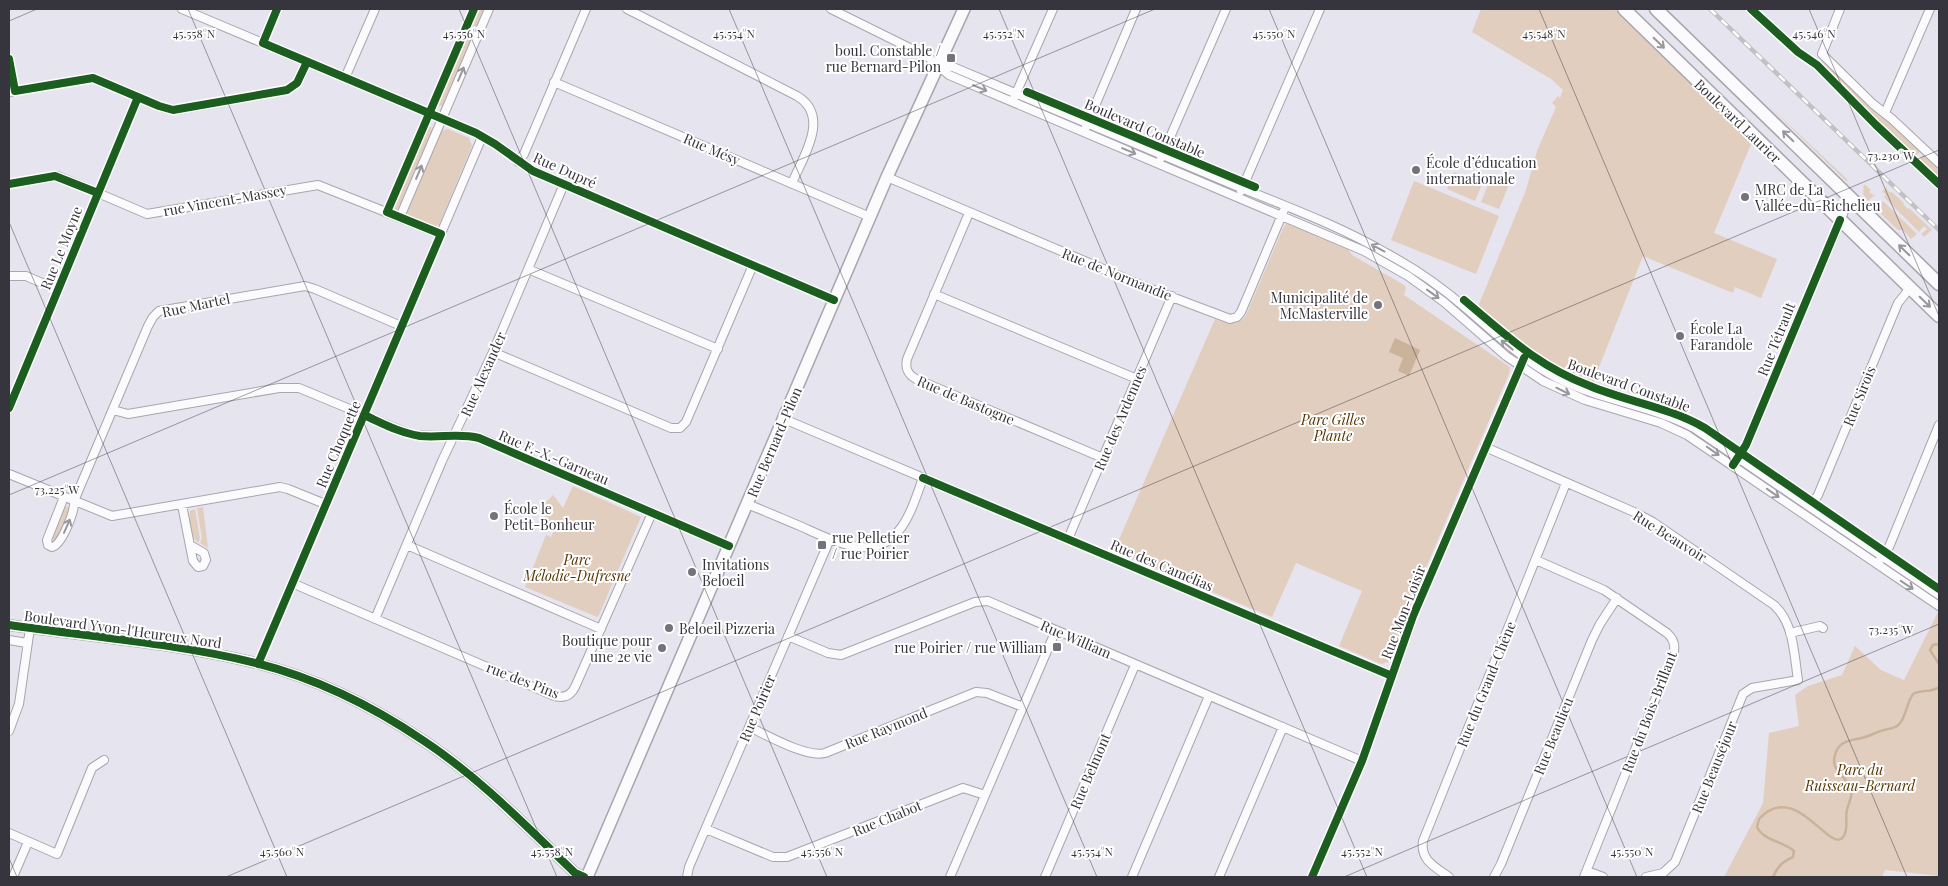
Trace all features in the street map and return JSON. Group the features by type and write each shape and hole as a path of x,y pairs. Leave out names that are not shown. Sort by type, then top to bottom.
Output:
{"main road":[{"name":"Rue Bernard-Pilon","path":"586,877 887,177 964,9"},
{"name":"Boulevard Laurier","path":"1624,9 1939,316"},
{"name":"Boulevard Laurier","path":"1656,9 1939,284"}],"street":[{"name":"Rue Dupré","path":"182,9 482,137 533,171 834,300"},
{"path":"263,43 277,9"},
{"path":"345,78 375,9"},
{"path":"387,212 474,9"},
{"path":"400,217 488,9"},
{"path":"518,162 524,154 586,9"},
{"path":"627,9 806,102 813,115 814,129 792,184"},
{"path":"831,9 928,57 938,64"},
{"path":"1012,102 1053,9"},
{"path":"1083,132 1136,9"},
{"path":"1159,164 1226,9"},
{"path":"1239,197 1320,9"},
{"path":"1885,113 1930,9"},
{"path":"1836,10 1822,54 1873,104 1939,163"},
{"path":"9,59 12,91 93,78 167,109 176,110 284,91 295,85 307,62"},
{"name":"Boulevard Constable","path":"938,64 953,67 1286,206 1356,242 1411,267 1469,311 1524,358 1559,379 1596,395 1684,423 1939,595"},
{"name":"Boulevard Constable","path":"938,64 949,75 1012,102 1282,215 1356,242 1408,276 1463,318 1520,366 1543,380 1585,400 1674,428 1695,440 1939,606"},
{"name":"Rue Mésy","path":"554,82 870,218"},
{"name":"Rue Le Moyne","path":"9,408 138,97"},
{"name":"Rue Choquette","path":"258,664 482,137"},
{"name":"rue Vincent-Massey","path":"9,184 55,176 147,214 316,184 441,234"},
{"name":"Rue de Normandie","path":"887,177 1225,318 1237,317 1241,312 1286,206"},
{"name":"Rue Alexander","path":"375,619 493,352 564,184"},
{"name":"Rue Tétrault","path":"1733,465 1746,445 1850,197"},
{"name":"Rue de Bastogne","path":"970,213 907,359 906,368 911,376 1102,458"},
{"path":"493,352 671,428 678,428 686,422 753,265"},
{"path":"528,269 718,349"},
{"path":"9,276 26,276 58,290"},
{"name":"Rue Martel","path":"64,497 47,540 50,547 56,547 59,544 75,508 74,501 152,319 162,310 305,286 316,288 402,326"},
{"name":"Rue Sirois","path":"1810,507 1818,495 1898,303 1910,288"},
{"path":"934,294 1136,379"},
{"name":"Rue des Ardennes","path":"1068,539 1172,296"},
{"path":"1463,318 1469,311"},
{"name":"Rue Mon-Loisir","path":"1312,877 1362,761 1413,616 1524,358"},
{"name":"Rue F.-X.-Garneau","path":"113,410 128,414 290,387 307,391 410,434 470,436 483,439 729,546"},
{"name":"Rue des Camélias","path":"784,419 1392,676"},
{"path":"1877,564 1889,547 1939,425"},
{"name":"Rue Beauvoir","path":"1485,447 1640,515 1774,605 1785,618 1790,633 1798,680"},
{"path":"9,474 112,516 280,487 326,504"},
{"path":"747,504 830,539 848,545 865,547 889,540 898,531 923,478"},
{"name":"Rue du Grand-Chêne","path":"1449,877 1427,861 1423,853 1423,841 1566,483"},
{"path":"182,505 190,545"},
{"name":"rue des Pins","path":"292,583 552,695 562,697 569,695 574,690 652,513"},
{"name":"Rue Poirier","path":"687,877 688,870 830,539"},
{"path":"407,545 601,629"},
{"name":"Rue du Bois-Brillant","path":"1536,560 1593,584 1617,598 1669,635 1674,642 1675,649 1586,874"},
{"name":"Rue Beaulieu","path":"1494,877 1501,864 1592,640 1617,598"},
{"name":"Rue William","path":"788,636 828,654 841,655 982,600 991,602 1362,761"},
{"name":"Boulevard Yvon-l'Heureux Nord","path":"9,625 194,651 258,664 308,681 346,697 378,713 424,741 472,776 575,872 586,877"},
{"path":"1790,633 1820,626 1824,628"},
{"path":"9,731 19,704 30,628"},
{"path":"950,877 1056,630"},
{"name":"Boulevard Yvon-l'Heureux Nord","path":"9,640 27,643"},
{"name":"Rue Belmont","path":"1045,877 1135,665"},
{"name":"Rue Beauséjour","path":"1646,877 1666,871 1675,862 1745,692 1752,688 1798,680"},
{"name":"Rue Raymond","path":"749,728 805,752 816,754 824,753 976,692 987,693 1023,708"},
{"path":"1132,877 1209,696"},
{"path":"1219,877 1283,727"},
{"path":"9,833 57,854 92,768 104,760"},
{"name":"Rue Chabot","path":"706,829 767,854 784,858 963,788 985,795"},
{"path":"13,877 28,842"},
{"path":"1586,874 1603,877"}],"green space":[{"path":"476,9 484,9 443,105 439,106 437,104"},
{"path":"1481,9 1614,9 1709,100 1751,144 1714,233 1777,259 1761,298 1735,287 1733,293 1643,256 1592,385 1552,367 1530,353 1477,309 1526,190 1537,151 1556,107 1552,103 1558,96 1560,98 1563,90 1551,79 1472,32"},
{"path":"1821,60 1920,151 1919,153 1913,157 1908,153 1828,74 1821,66"},
{"path":"1767,104 1848,180 1846,181"},
{"path":"427,127 431,127 432,132 398,209 392,210"},
{"path":"448,129 469,138 472,146 439,225 432,227 408,217 407,211 440,131"},
{"path":"1924,154 1939,167 1939,178 1937,176 1936,178 1918,161"},
{"path":"1454,172 1482,184 1475,201 1447,189"},
{"path":"1492,175 1510,182 1499,209 1481,202"},
{"path":"1414,181 1499,216 1476,274 1391,240"},
{"path":"1864,184 1871,190 1869,192 1873,195 1876,194 1868,201 1863,194"},
{"path":"1887,187 1887,190 1892,192 1932,230 1924,237 1921,234 1927,229 1924,226 1919,232 1884,197 1886,195 1883,192 1881,193"},
{"path":"1883,201 1917,234 1911,239 1903,230 1898,230 1876,209"},
{"name":"Parc Gilles Plante","path":"1286,224 1348,249 1352,255 1404,285 1406,287 1404,295 1510,367 1509,374 1413,598 1391,658 1388,662 1381,664 1339,646 1362,591 1296,563 1272,617 1114,551 1215,319 1235,323 1246,315"},
{"name":"Parc Mélodie-Dufresne","path":"573,486 641,517 597,617 525,587 546,535 551,537 557,523 546,520 541,511 543,505 553,495 563,508"},
{"path":"65,506 70,508 57,539 54,540 52,538"},
{"path":"203,507 208,548 200,543 202,538 197,508"},
{"path":"195,509 200,538 198,543 192,533 189,515 190,511"},
{"name":"Parc du Ruisseau-Bernard","path":"1938,612 1939,876 1885,870 1882,877 1724,877 1763,803 1769,733 1799,726 1795,695 1808,686 1842,675 1855,646 1881,670 1904,680"}],"shaded area":[{"path":"1395,338 1420,350 1409,376 1398,371 1403,358 1389,352"}],"waterway":[{"path":"1939,644 1933,645 1930,650 1939,664"},
{"path":"1773,877 1781,865 1793,857 1794,851 1760,832 1757,827 1759,819 1772,809 1784,807 1808,818 1835,839 1841,839 1846,830 1846,813 1852,790 1835,765 1835,755 1839,746 1899,725 1913,694 1939,687"}],"railway":[{"path":"1710,9 1939,230"}],"cycle path":[{"path":"277,9 263,43 476,133 533,171 834,300"},
{"path":"258,664 441,234 387,212 474,9"},
{"path":"1751,9 1798,52 1817,65 1876,125 1939,184"},
{"path":"9,59 15,91 93,78 173,110 287,90 297,83 307,62"},
{"path":"1027,92 1255,187"},
{"path":"9,408 138,97"},
{"path":"9,184 55,176 98,193"},
{"path":"1733,465 1746,445 1840,220"},
{"path":"1464,300 1523,349 1554,369 1590,386 1677,415 1705,428 1939,589"},
{"path":"1312,877 1362,761 1413,616 1524,358"},
{"path":"364,415 413,435 479,438 729,546"},
{"path":"923,478 1392,676"},
{"path":"9,625 195,650 278,669 322,685 364,705 445,755 484,787 575,873 584,877"}],"place":[{"name":"boul. Constable / rue Bernard-Pilon","path":"951,58"},
{"name":"École d’éducation internationale","path":"1416,170"},
{"name":"MRC de La Vallée-du-Richelieu","path":"1745,197"},
{"name":"Municipalité de McMasterville","path":"1378,305"},
{"name":"École La Farandole","path":"1680,336"},
{"name":"École le Petit-Bonheur","path":"494,516"},
{"name":"rue Pelletier / rue Poirier","path":"822,545"},
{"name":"Invitations Beloeil","path":"692,572"},
{"name":"Beloeil Pizzeria","path":"669,628"},
{"name":"rue Poirier / rue William","path":"1057,647"},
{"name":"Boutique pour une 2e vie","path":"662,648"}]}
